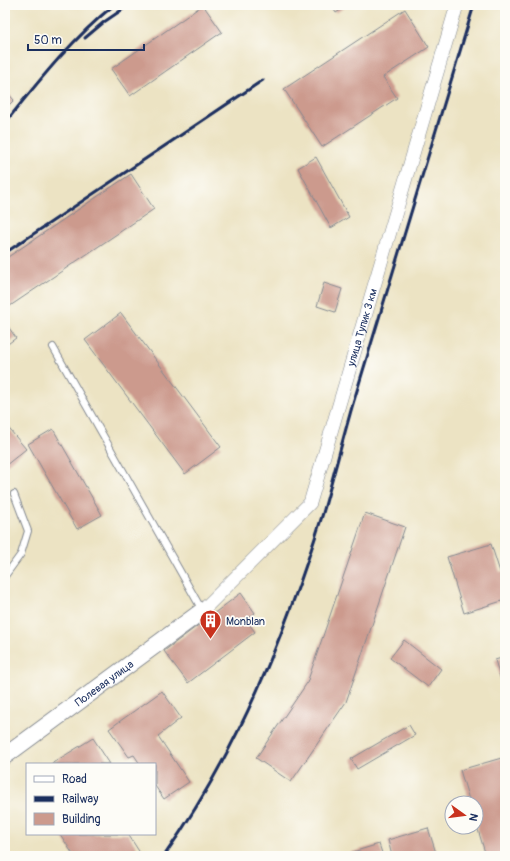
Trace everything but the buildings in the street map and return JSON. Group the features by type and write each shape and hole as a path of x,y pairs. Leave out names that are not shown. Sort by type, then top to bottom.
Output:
{"street":[{"name":"улица Тупик 3 км","path":"202,611 310,503 457,5"},
{"name":"Полевая улица","path":"5,756 202,611"}],"lane":[{"path":"53,347 202,611"},
{"path":"5,576 21,554 28,530 14,494"}],"railway":[{"path":"5,123 43,76 70,46 114,5"},
{"path":"85,38 104,22 129,5"},
{"path":"164,856 191,816 237,733 276,647 293,603 323,513 352,407 474,5"},
{"path":"5,253 263,80"}],"place":[{"name":"Monblan","path":"210,640"}]}
